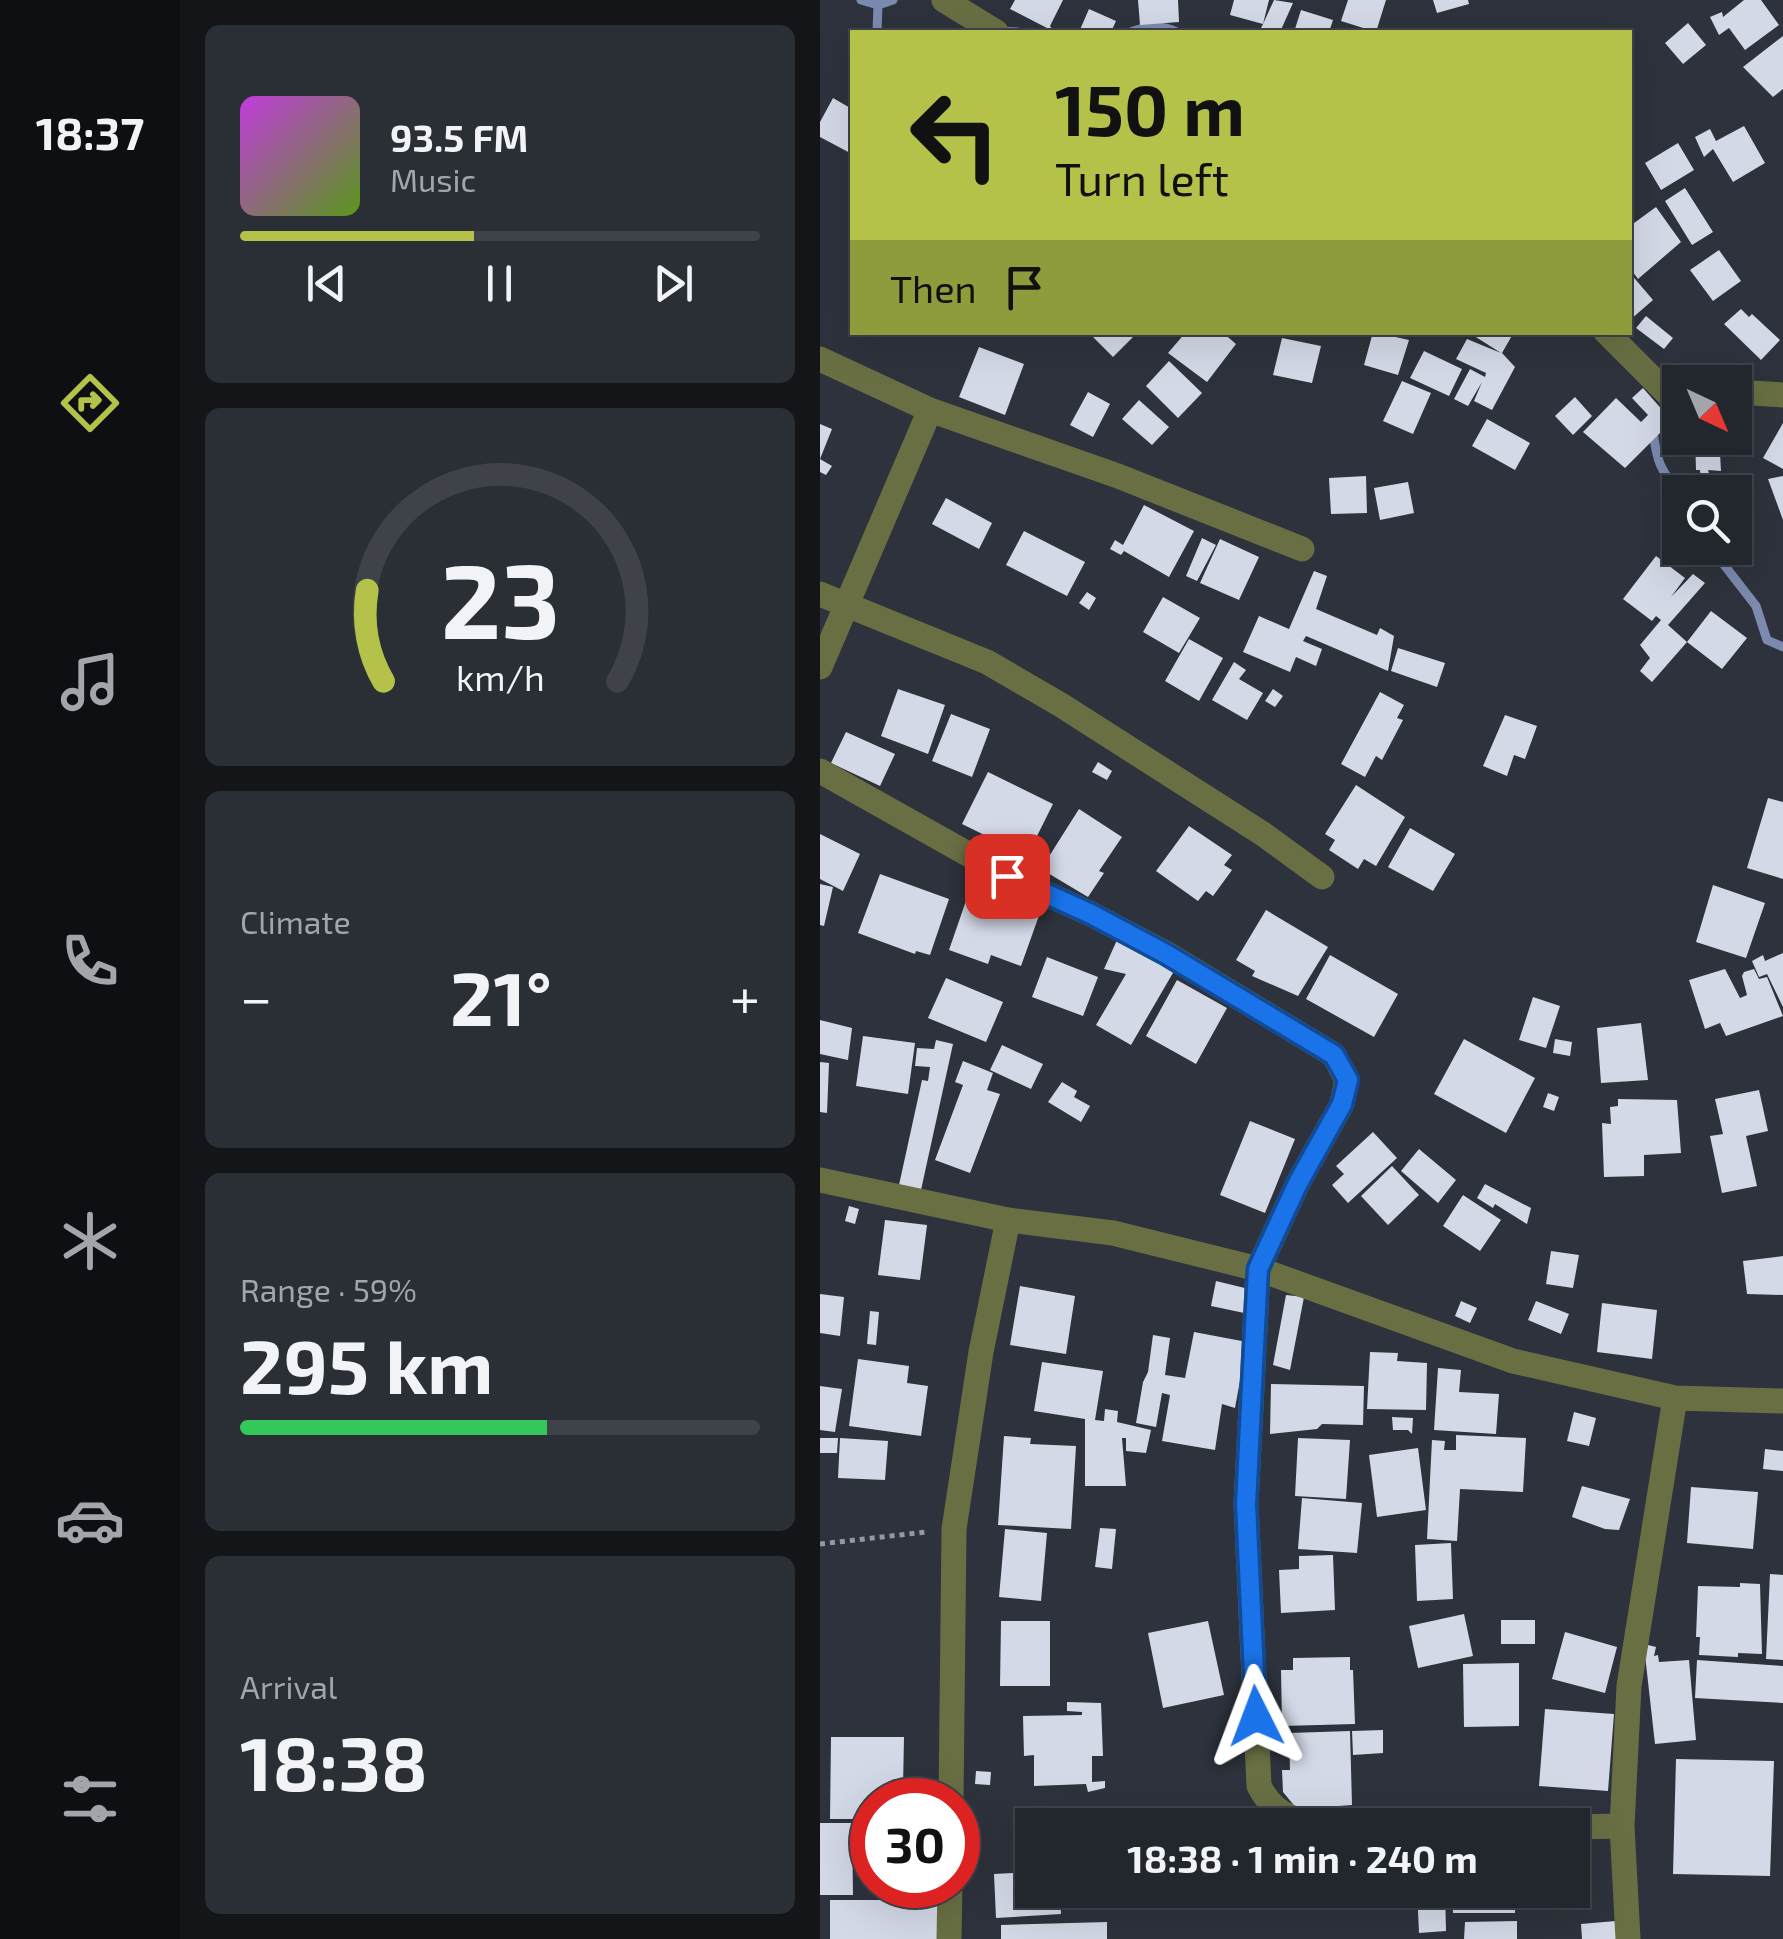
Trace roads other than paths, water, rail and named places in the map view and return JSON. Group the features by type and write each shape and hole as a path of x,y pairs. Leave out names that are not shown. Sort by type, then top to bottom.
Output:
{"street":[{"path":"944,0 993,30"},
{"path":"1609,335 1662,388"},
{"path":"820,359 930,410 1118,476 1302,549"},
{"path":"1752,393 1783,395"},
{"path":"820,667 930,410"},
{"path":"820,594 987,662 1263,834 1322,877"},
{"path":"820,771 1007,876 1166,954 1334,1055 1348,1080 1342,1104 1298,1183 1258,1269 1246,1504 1259,1786 1275,1808"},
{"path":"820,1180 1008,1220 1113,1233 1258,1269 1514,1361 1675,1398 1783,1401"},
{"path":"951,1778 954,1529 981,1352 1008,1220"},
{"path":"1628,1939 1622,1826 1629,1686 1675,1398"},
{"path":"1590,1826 1622,1826"},
{"path":"949,1939 950,1908"}],"waterway":[{"path":"861,0 878,5 893,0"},
{"path":"877,30 878,5"},
{"path":"1136,30 1172,30"},
{"path":"1653,430 1660,465 1666,475"},
{"path":"1724,565 1756,606 1767,640 1783,647"}]}
